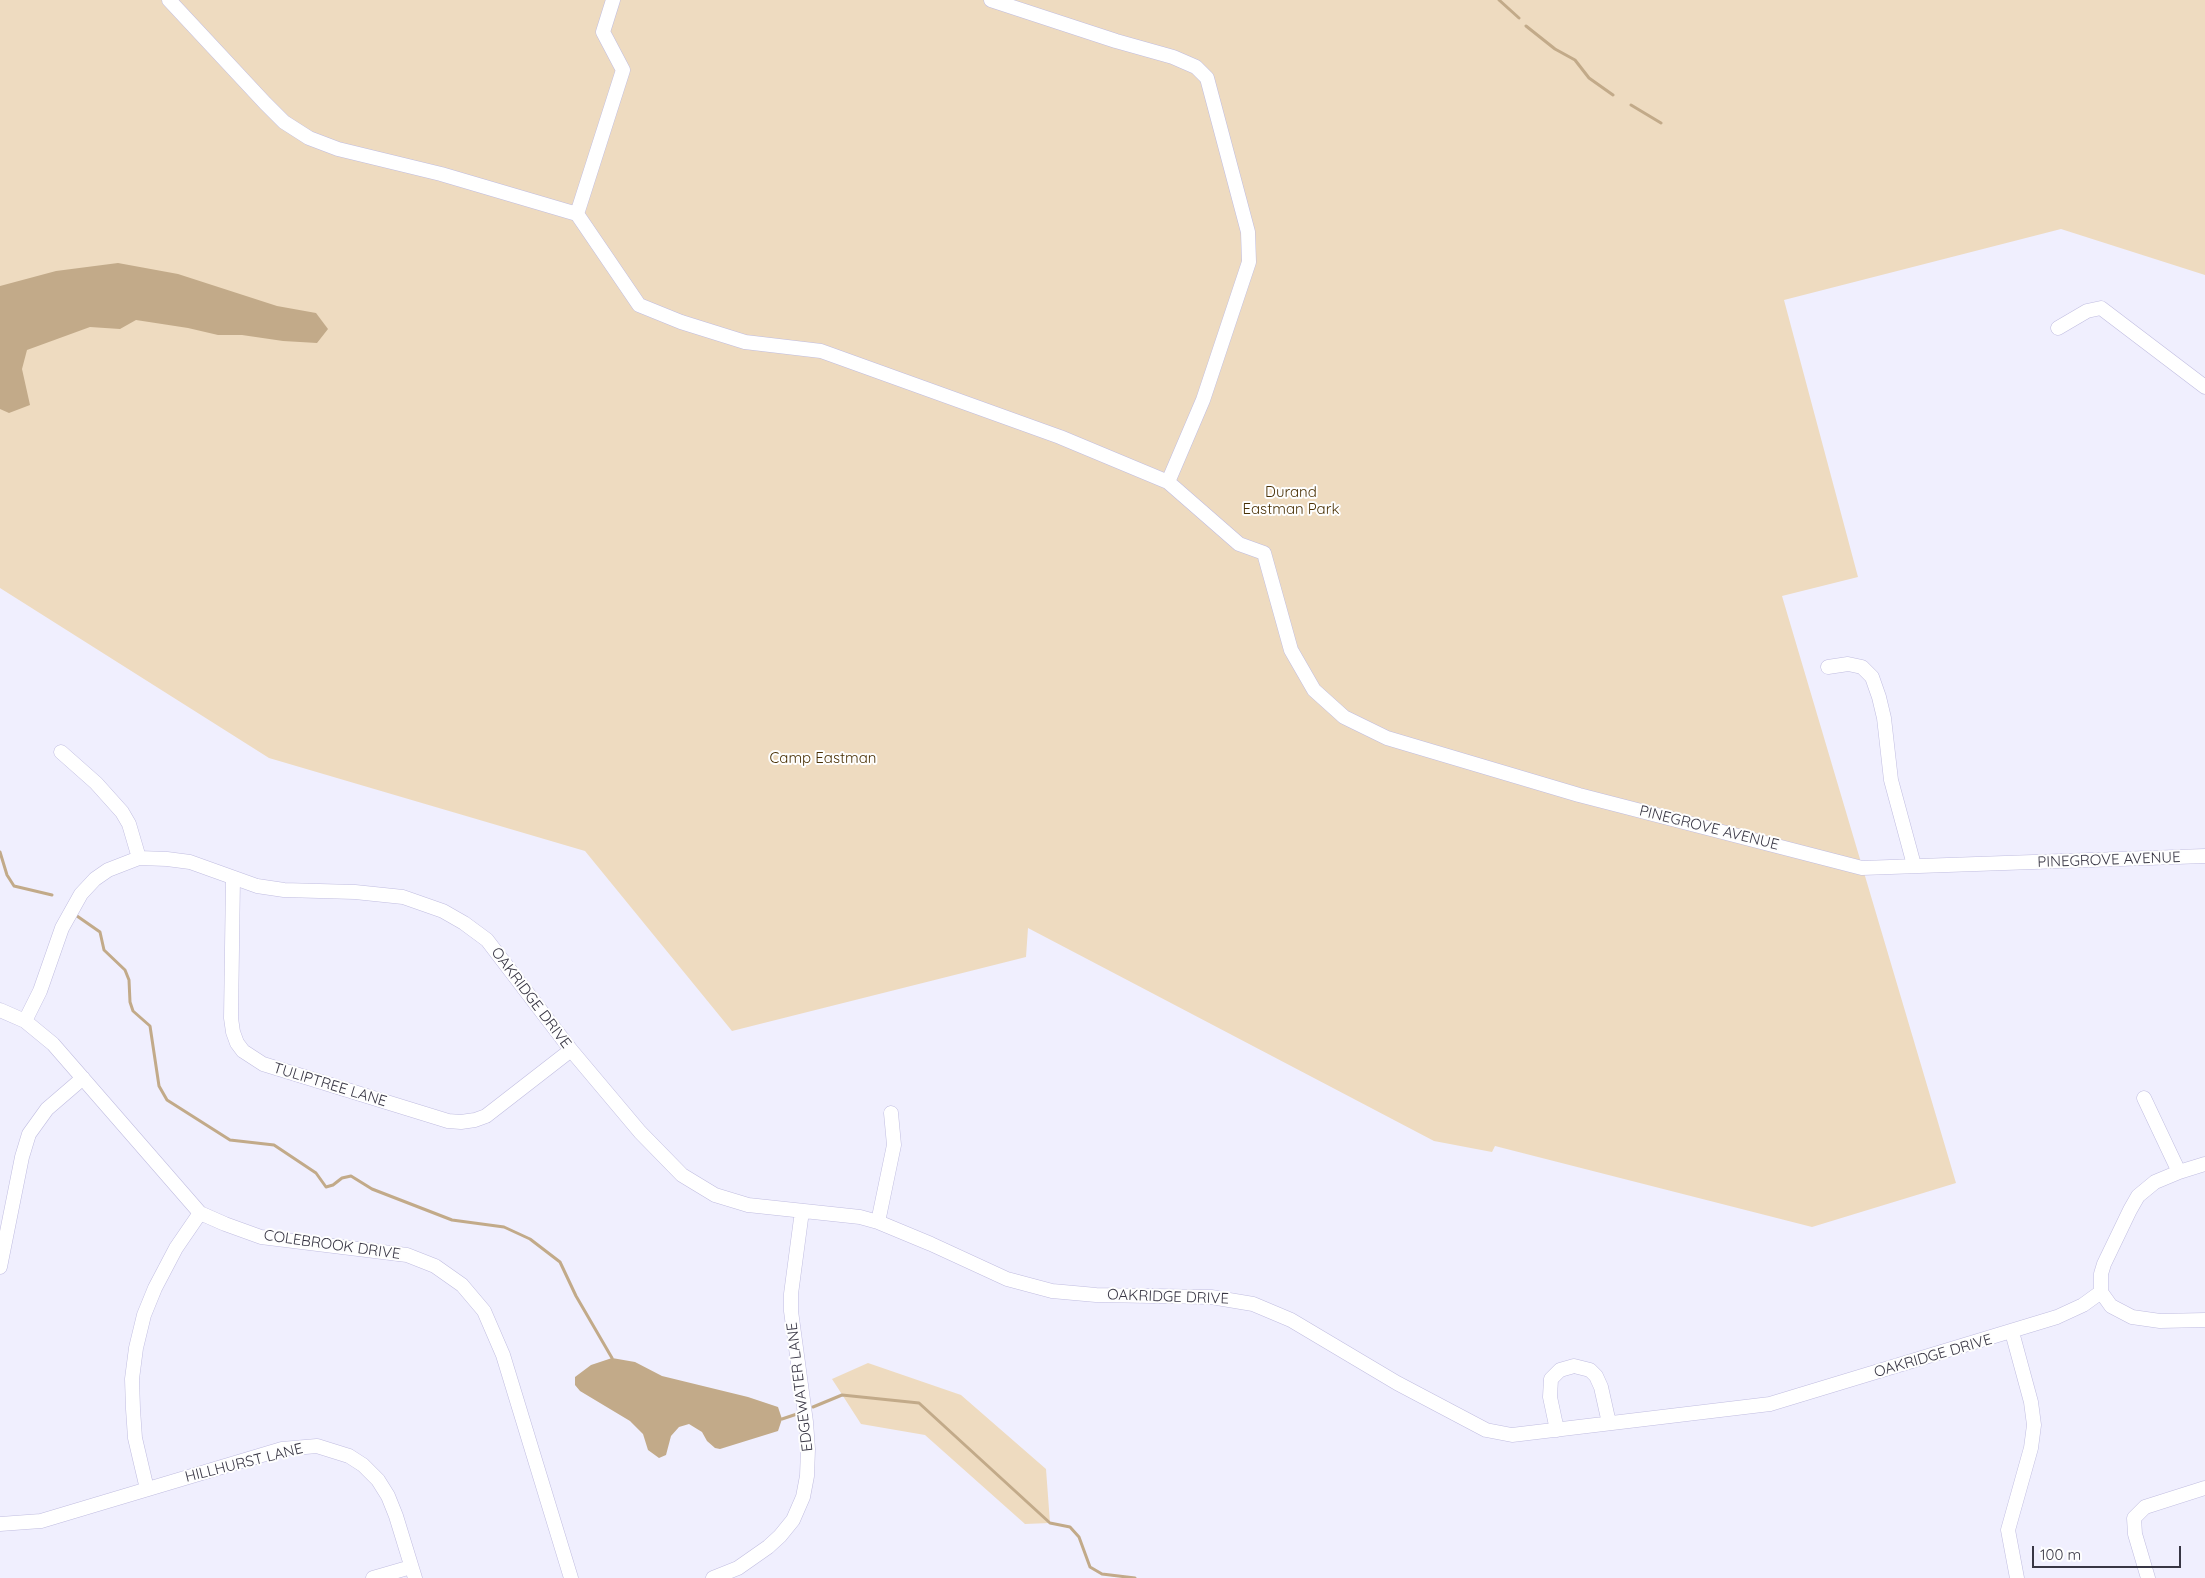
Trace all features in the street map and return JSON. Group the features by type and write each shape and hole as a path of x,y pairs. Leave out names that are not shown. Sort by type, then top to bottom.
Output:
{"street":[{"path":"169,0 284,122 309,138 338,149 441,174 576,214 639,305 682,322 745,342 821,351 1060,437 1168,482 1203,400 1249,262 1248,232 1207,78 1196,67 1173,57 1116,41 990,0"},
{"path":"576,214 623,70 603,32 613,0"},
{"path":"2058,328 2088,311 2101,308 2205,387"},
{"name":"PINEGROVE AVENUE","path":"1168,482 1239,544 1264,553 1291,650 1314,690 1344,717 1387,738 1579,795 1862,868 2205,856"},
{"path":"1828,667 1848,664 1862,667 1872,677 1880,697 1884,718 1891,780 1914,865"},
{"path":"61,752 96,784 122,812 129,824 138,858"},
{"name":"OAKRIDGE DRIVE","path":"25,1020 43,984 62,928 81,894 95,879 108,870 138,858 190,862 257,886 284,890 354,892 403,897 443,911 464,923 487,940 571,1050 640,1132 682,1175 715,1195 748,1205 860,1218 878,1222 932,1244 1007,1279 1052,1291 1096,1295 1211,1297 1253,1304 1291,1320 1397,1384 1486,1430 1512,1435 1770,1404 2012,1332 2072,1311 2100,1292"},
{"name":"TULIPTREE LANE","path":"233,878 233,1032 237,1043 243,1051 262,1064 448,1121 461,1122 475,1120 491,1112 571,1050"},
{"name":"COLEBROOK DRIVE","path":"0,1010 25,1020 53,1044 200,1213 261,1237 407,1255 435,1266 462,1285 484,1311 503,1354 571,1578"},
{"path":"0,1267 22,1157 29,1134 47,1109 83,1078"},
{"path":"2144,1098 2179,1172"},
{"path":"878,1222 894,1144 891,1113"},
{"path":"2205,1164 2179,1172 2147,1188 2130,1210 2104,1264 2101,1274 2100,1292 2111,1306 2132,1317 2160,1321 2205,1320"},
{"name":"EDGEWATER LANE","path":"713,1578 752,1560 780,1536 793,1520 803,1497 807,1476 808,1450 805,1411 791,1311 791,1294 802,1211"},
{"path":"147,1488 135,1438 132,1379 136,1348 144,1315 155,1288 176,1248 200,1213"},
{"path":"2012,1332 2031,1402 2034,1425 2031,1448 2008,1530 2017,1578"},
{"path":"1557,1430 1550,1397 1551,1379 1560,1370 1574,1366 1590,1370 1596,1376 1609,1423"},
{"name":"HILLHURST LANE","path":"0,1524 41,1520 282,1449 317,1446 332,1449 349,1456 363,1465 378,1480 388,1496 396,1516 413,1572"},
{"path":"2148,1578 2135,1534 2134,1518 2145,1507 2205,1488"},
{"path":"373,1578 413,1572"}],"green space":[{"name":"Durand Eastman Park","path":"0,0 2205,0 2205,275 2061,229 1784,300 1858,577 1782,596 1956,1183 1812,1227 1495,1146 1492,1152 1434,1141 1028,928 1026,957 732,1031 585,851 269,758 0,588"},
{"path":"868,1363 961,1395 1046,1469 1050,1523 1025,1524 925,1435 861,1424 832,1379"}],"shaded area":[{"path":"118,263 178,274 277,306 316,313 328,329 317,343 283,341 242,335 218,335 136,320 120,329 90,327 27,350 22,369 30,405 9,413 0,409 0,286 56,271"},
{"path":"612,1358 635,1362 662,1376 748,1397 778,1407 782,1419 778,1431 720,1449 715,1448 707,1441 702,1432 689,1424 679,1427 671,1436 666,1455 659,1458 648,1450 643,1434 630,1421 580,1391 575,1385 575,1377 591,1365"}],"waterway":[{"path":"1499,0 1519,18"},
{"path":"1526,26 1555,49 1575,60 1589,78 1613,95"},
{"path":"1631,105 1661,123"},
{"path":"0,852 7,875 14,886 52,895"},
{"path":"77,916 100,932 104,950 125,970 129,980 130,1002 133,1011 150,1026 159,1086 167,1100 230,1140 274,1145 316,1173 326,1187 333,1185 342,1178 351,1176 372,1189 452,1220 504,1227 530,1239 560,1262 576,1296 612,1358"},
{"path":"813,1407 842,1395 919,1403 1050,1523 1070,1527 1079,1537 1090,1567 1102,1574 1135,1578"},
{"path":"782,1419 797,1414"}],"park label":[{"name":"Camp Eastman","path":"823,758"}]}
